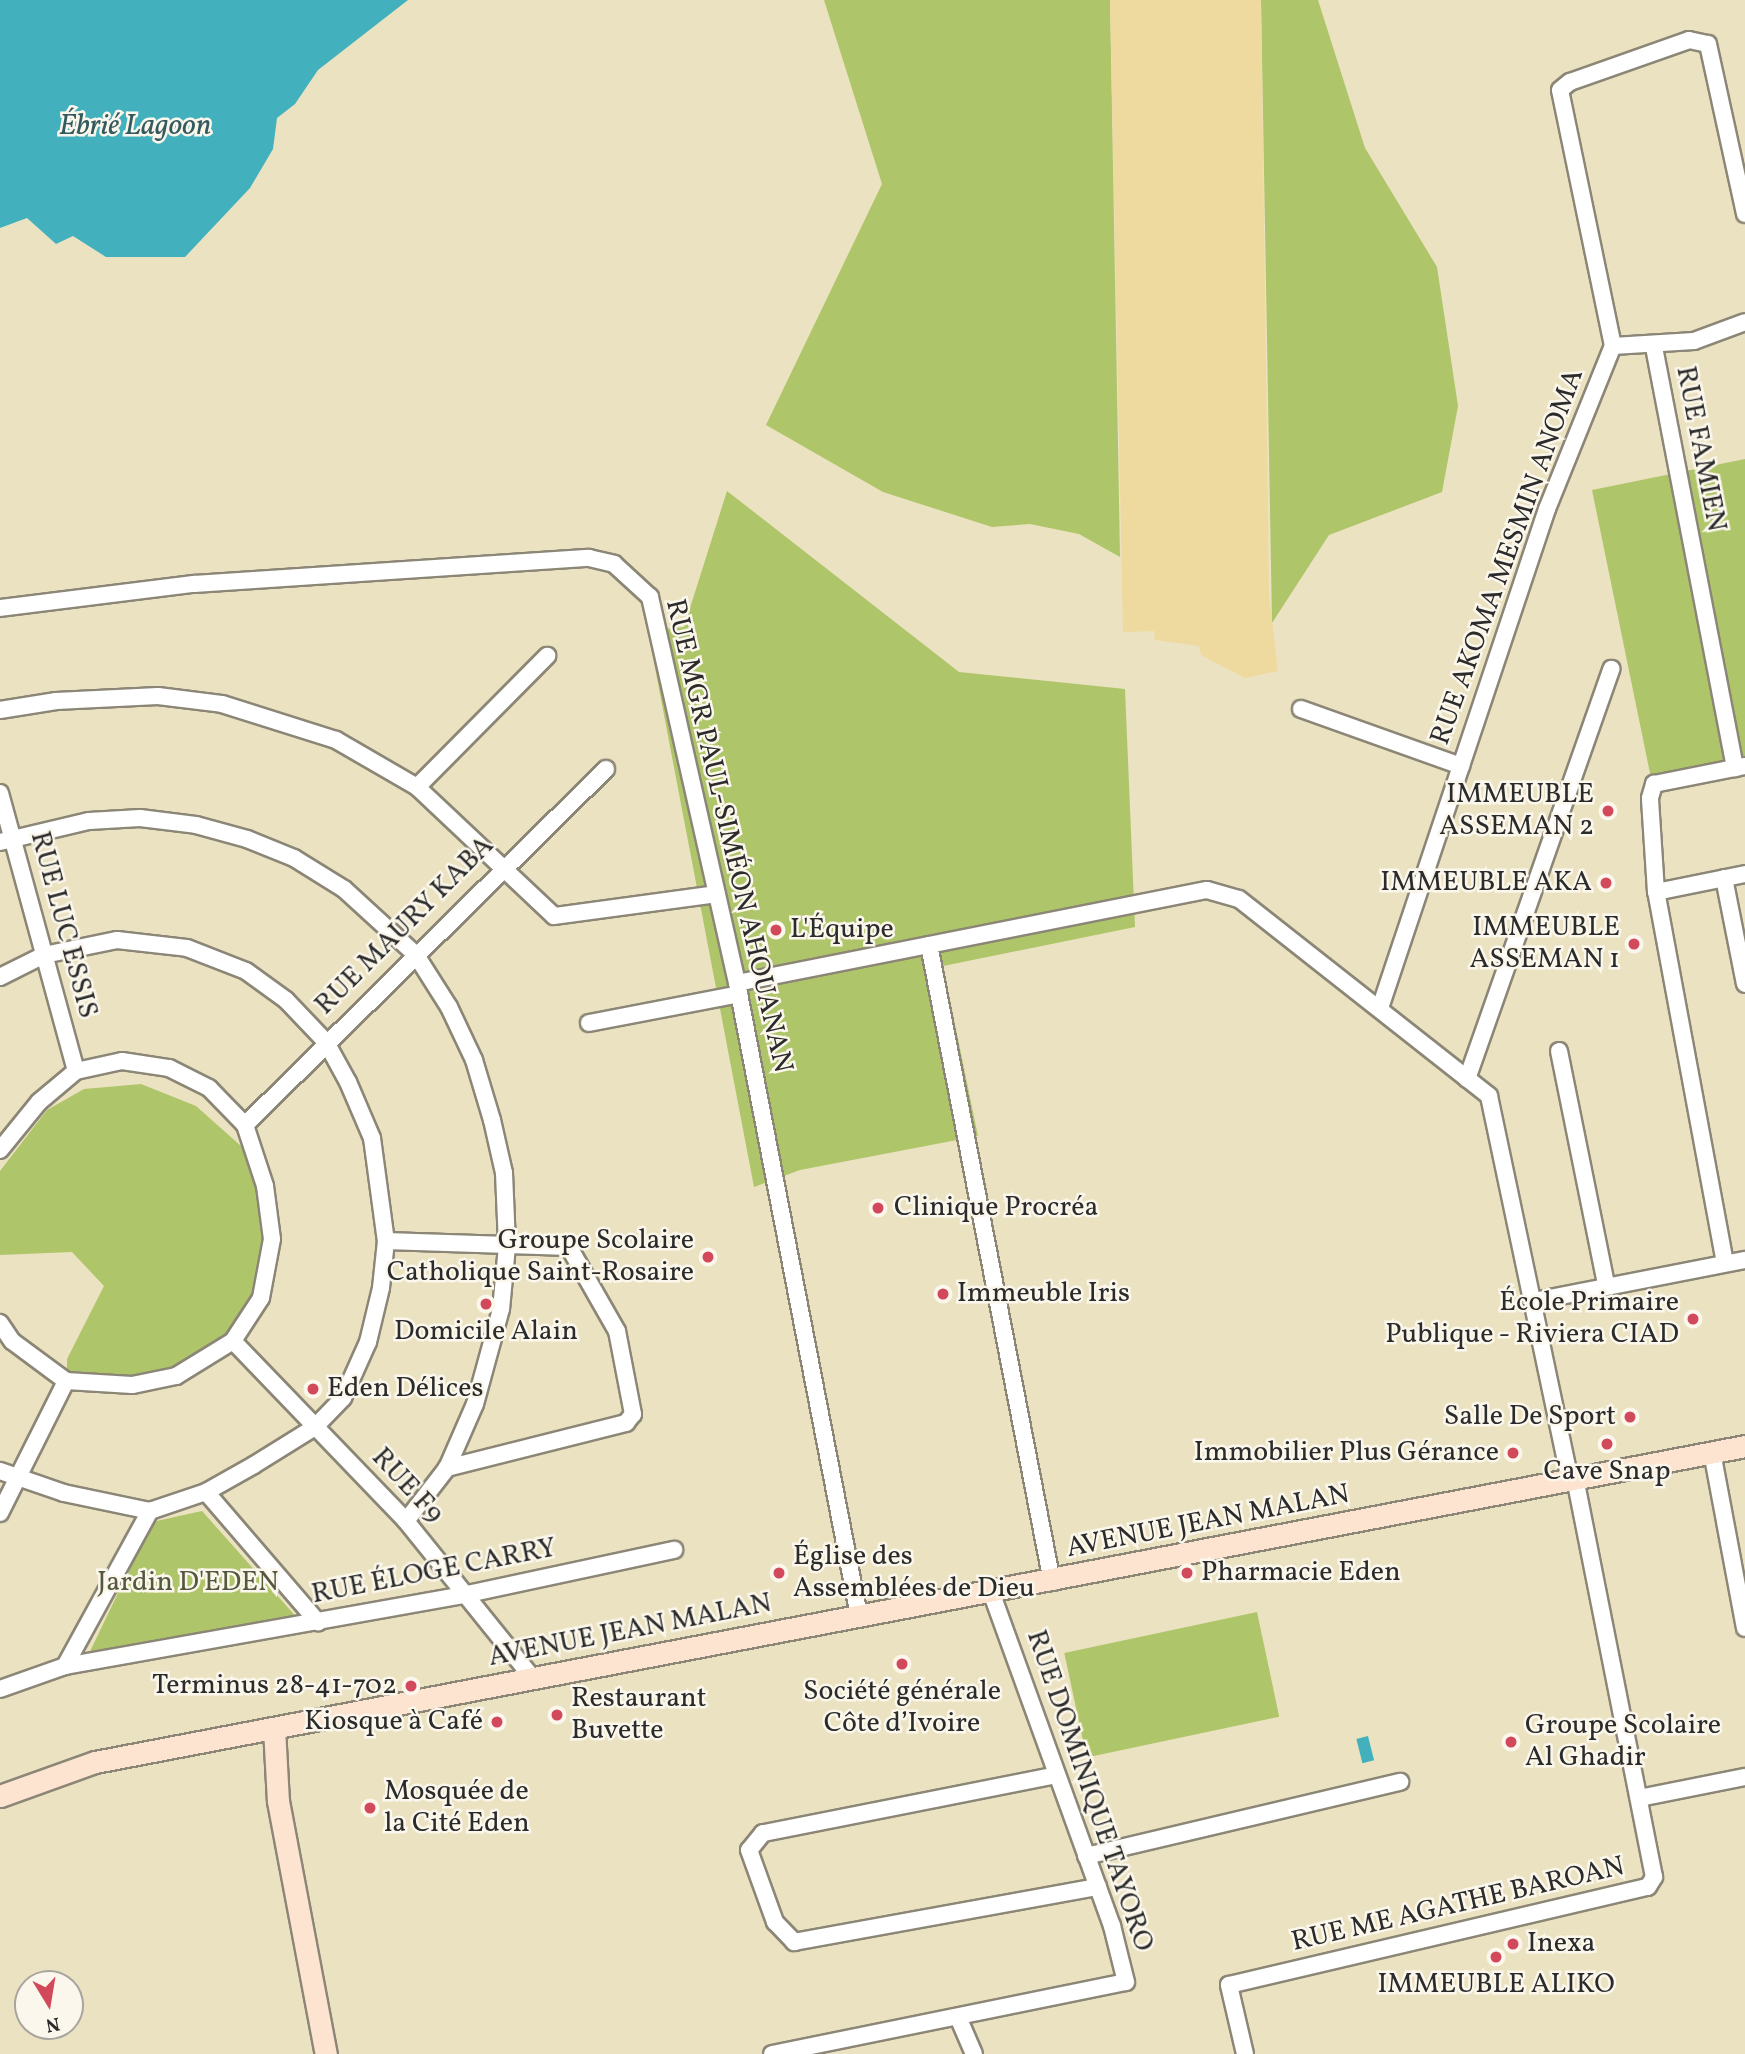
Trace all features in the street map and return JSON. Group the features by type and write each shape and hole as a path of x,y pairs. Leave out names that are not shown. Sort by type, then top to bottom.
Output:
{"main road":[{"name":"AVENUE JEAN MALAN","path":"0,1796 95,1762 531,1677 992,1594 1745,1446"},
{"path":"274,1728 278,1801 327,2054"}],"street":[{"name":"RUE AKOMA MESMIN ANOMA","path":"1380,1007 1547,509 1613,346 1560,90 1570,82 1689,40 1709,44 1714,55 1745,214"},
{"path":"1613,346 1654,346 1694,341 1745,322"},
{"name":"RUE FAMIEN","path":"1654,346 1740,767"},
{"name":"RUE MGR PAUL-SIMÉON AHOUANAN","path":"0,608 194,584 589,558 614,564 650,597 738,989 859,1616"},
{"path":"416,787 547,656"},
{"path":"1467,1079 1611,669"},
{"path":"0,710 107,697 158,696 222,704 336,740 416,787 554,916 717,894"},
{"path":"1301,709 1461,766"},
{"path":"1725,1264 1656,892 1650,798 1654,784 1740,767"},
{"name":"RUE MAURY KABA","path":"245,1125 503,866 606,769"},
{"name":"RUE LUC ESSIS","path":"0,793 5,839 44,955 76,1071"},
{"path":"5,839 89,821 140,818 196,825 247,839 294,858 344,889 416,955 449,1007 481,1084 504,1173 507,1246 501,1309 487,1369 447,1468 407,1521"},
{"path":"1656,892 1745,874"},
{"path":"1724,878 1745,984"},
{"name":"RUE ME AGATHE BAROAN","path":"589,1023 929,945 1207,890 1240,899 1380,1007 1489,1096 1654,1877 1648,1887 1230,1984 1245,2054"},
{"path":"0,977 44,955 117,940 187,948 246,971 286,1000 326,1042 372,1138 386,1241 381,1288 357,1373 343,1398 315,1427 206,1492 150,1511 18,1479 0,1471"},
{"path":"929,945 1052,1581"},
{"path":"1559,1051 1606,1285"},
{"path":"0,1150 39,1102 76,1071 122,1061 169,1068 209,1088 245,1125 265,1186 272,1240 261,1298 233,1340 176,1376 132,1385 66,1381 12,1340 0,1323"},
{"path":"386,1241 507,1246 557,1244 569,1247 576,1255 617,1331 633,1414 626,1423 447,1468"},
{"path":"1534,1301 1745,1260"},
{"name":"RUE F9","path":"233,1340 407,1521 468,1594 531,1677"},
{"path":"0,1513 66,1381"},
{"path":"1712,1452 1745,1628"},
{"path":"206,1492 318,1622"},
{"path":"65,1666 150,1511"},
{"name":"RUE ÉLOGE CARRY","path":"0,1689 65,1666 468,1594 674,1550"},
{"name":"RUE DOMINIQUE TAYORO","path":"772,2054 1126,1982 1090,1888 1086,1856 1050,1776 992,1594"},
{"path":"1050,1776 763,1833 748,1850 775,1922 794,1942 1090,1888"},
{"path":"1639,1798 1745,1777"},
{"path":"1086,1856 1400,1782"},
{"path":"958,2017 974,2054"}],"green space":[{"path":"824,0 1110,0 1120,557 1079,534 1030,524 992,527 883,492 766,425 882,184"},
{"path":"1261,0 1318,0 1365,148 1437,267 1458,406 1442,492 1329,535 1272,623"},
{"path":"1745,459 1745,759 1651,778 1592,490"},
{"path":"727,491 959,672 1125,689 1135,927 943,966 978,1136 800,1170 754,1187 648,631 684,627"},
{"path":"141,1084 196,1106 241,1146 258,1188 265,1239 255,1295 232,1331 173,1369 130,1381 67,1373 67,1359 104,1286 72,1252 0,1255 0,1171 47,1110 84,1089"},
{"name":"Jardin D'EDEN","path":"202,1511 299,1620 84,1664 152,1522"},
{"path":"1257,1612 1279,1717 1087,1758 1064,1653"}],"sand":[{"path":"1110,0 1261,0 1269,596 1278,671 1245,678 1201,655 1199,646 1155,640 1154,631 1123,632"}],"water":[{"name":"Ébrié Lagoon","path":"0,0 408,0 318,70 295,104 277,118 273,149 250,188 185,257 106,257 73,236 56,244 27,218 0,228"},
{"path":"1368,1736 1374,1760 1362,1763 1356,1739"}],"place":[{"name":"IMMEUBLE ASSEMAN 2","path":"1608,811"},
{"name":"IMMEUBLE AKA","path":"1606,883"},
{"name":"L'Équipe","path":"776,930"},
{"name":"IMMEUBLE ASSEMAN 1","path":"1634,944"},
{"name":"Clinique Procréa","path":"878,1208"},
{"name":"Groupe Scolaire Catholique Saint-Rosaire","path":"708,1257"},
{"name":"Immeuble Iris","path":"943,1294"},
{"name":"Domicile Alain","path":"486,1304"},
{"name":"École Primaire Publique - Riviera CIAD","path":"1693,1319"},
{"name":"Eden Délices","path":"313,1389"},
{"name":"Salle De Sport","path":"1630,1417"},
{"name":"Cave Snap","path":"1607,1444"},
{"name":"Immobilier Plus Gérance","path":"1513,1453"},
{"name":"Église des Assemblées de Dieu","path":"779,1573"},
{"name":"Pharmacie Eden","path":"1187,1573"},
{"name":"Société générale Côte d’Ivoire","path":"902,1664"},
{"name":"Terminus 28-41-702","path":"411,1686"},
{"name":"Restaurant Buvette","path":"557,1715"},
{"name":"Kiosque à Café","path":"497,1722"},
{"name":"Groupe Scolaire Al Ghadir","path":"1511,1742"},
{"name":"Mosquée de la Cité Eden","path":"370,1808"},
{"name":"Inexa","path":"1513,1944"},
{"name":"IMMEUBLE ALIKO","path":"1496,1957"}]}
